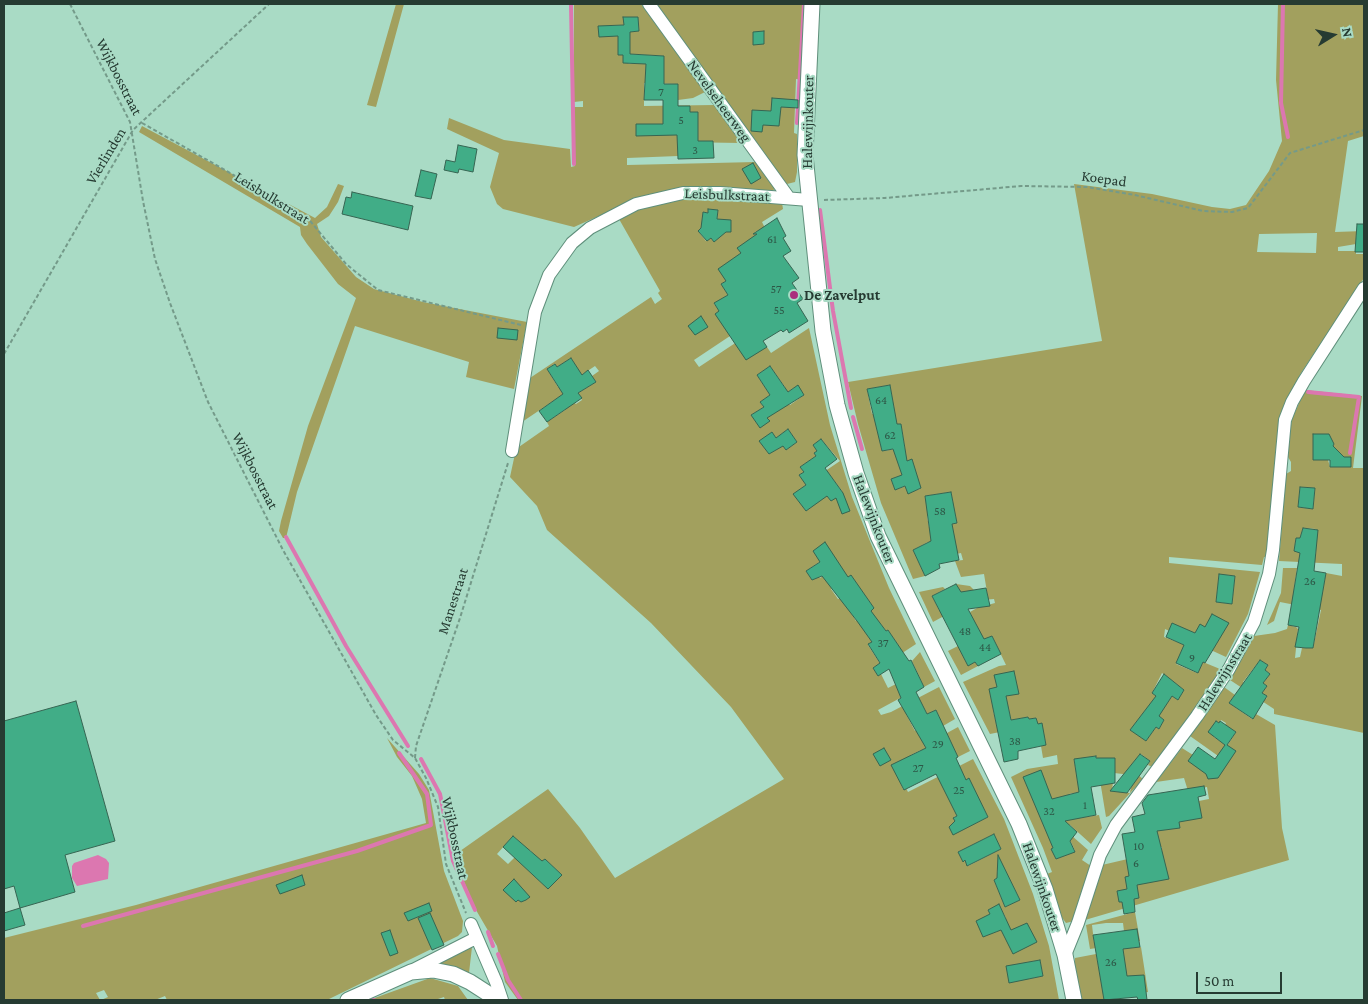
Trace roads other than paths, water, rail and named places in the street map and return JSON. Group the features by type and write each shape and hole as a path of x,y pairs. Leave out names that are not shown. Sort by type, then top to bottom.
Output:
{"street":[{"name":"Nevelseheerweg","path":"649,4 788,198"},
{"name":"Halewijnkouter","path":"812,4 805,155 823,331 837,404 856,473 878,536 907,599 1020,824 1045,889 1065,954 1074,1000"},
{"name":"Leisbulkstraat","path":"512,451 532,327 541,293 549,275 572,243 590,228 628,208 660,197 683,192 720,192 809,200"},
{"name":"Halewijnstraat","path":"1065,954 1078,923 1100,855 1116,825 1197,716 1237,656 1254,622 1269,574 1273,550 1285,420 1292,402 1364,288"},
{"path":"471,924 502,1000"},
{"path":"348,1000 411,972 476,938"},
{"path":"411,972 433,970 453,974 470,982 498,1000"}],"waterway":[{"path":"571,4 574,164"},
{"path":"797,123 804,4"},
{"path":"1283,4 1281,103 1288,137"},
{"path":"820,210 833,311 851,408"},
{"path":"1308,392 1359,397 1350,453"},
{"path":"853,417 862,449"},
{"path":"286,537 346,646 408,746"},
{"path":"83,926 357,851 431,825 427,794 399,753"},
{"path":"421,759 440,794 453,861 475,910"},
{"path":"488,932 493,946"},
{"path":"498,954 508,980 521,1000"}],"place":[{"name":"De Zavelput","path":"794,295"}]}
